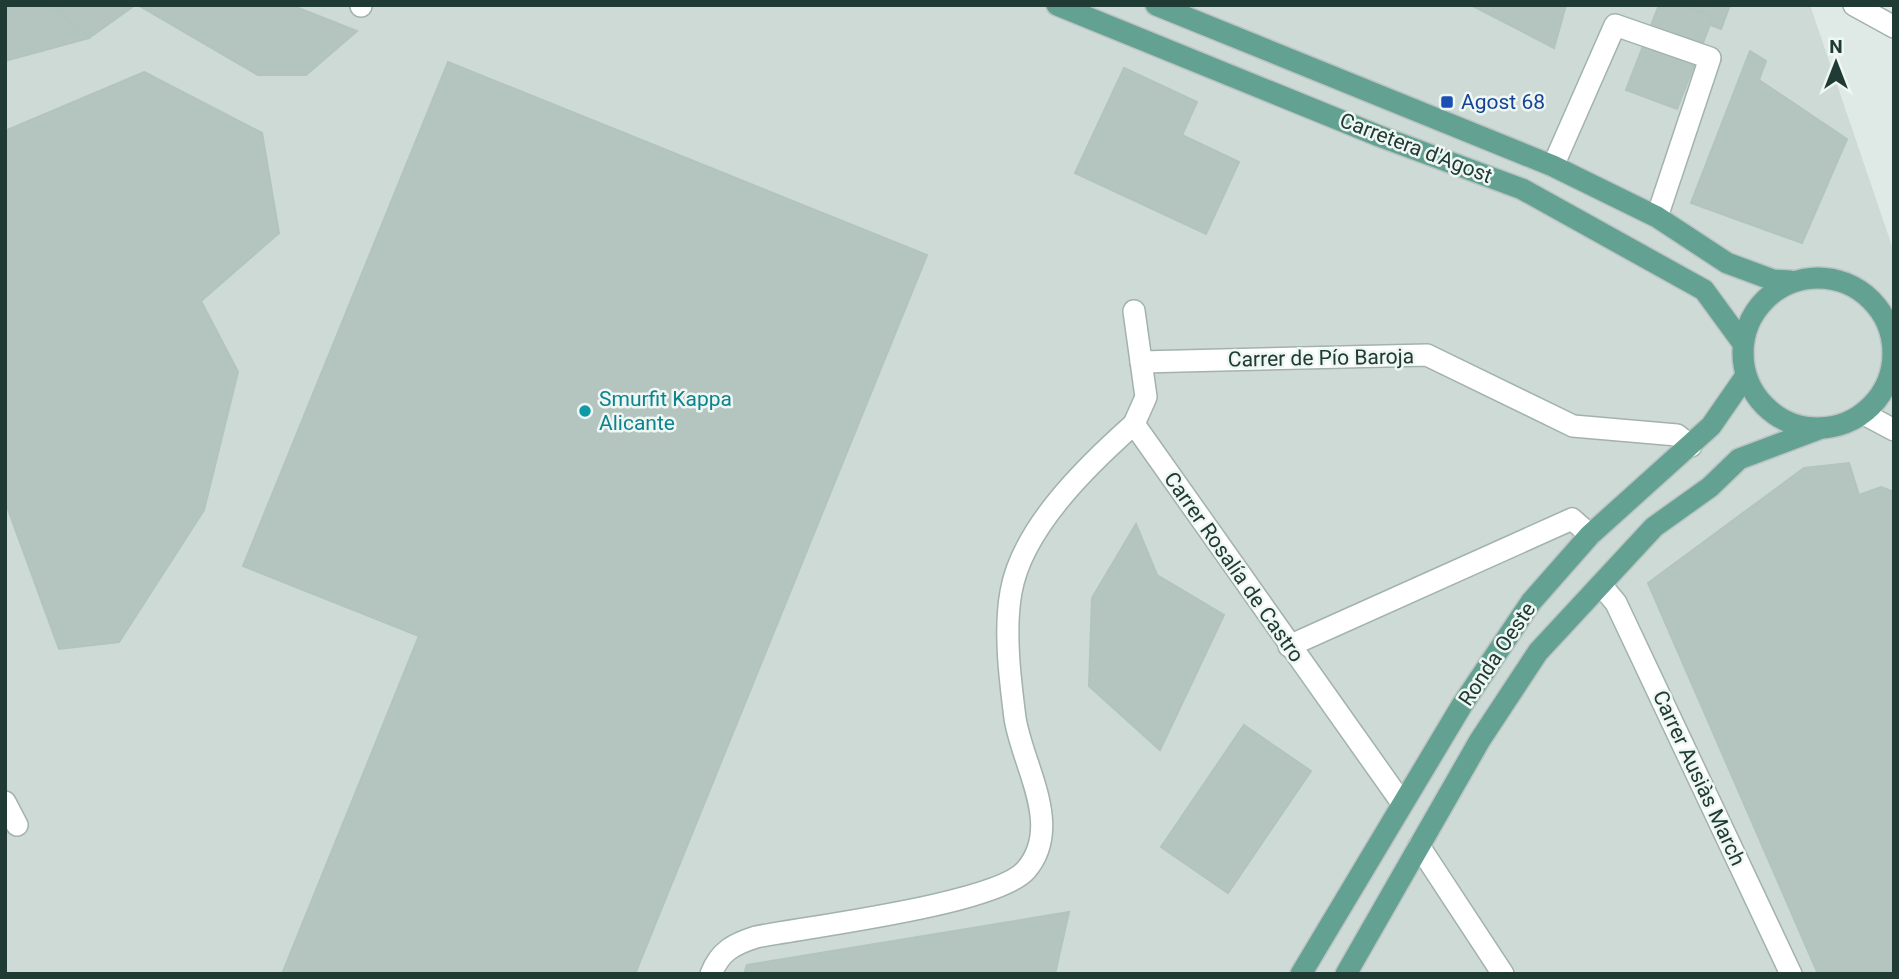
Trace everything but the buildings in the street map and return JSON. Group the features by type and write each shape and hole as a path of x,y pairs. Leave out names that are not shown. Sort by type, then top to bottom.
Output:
{"main road":[{"name":"Carretera d'Agost","path":"1057,5 1379,136 1522,189 1704,290 1742,342"},
{"name":"Carretera d'Agost","path":"1156,5 1553,166 1657,217 1727,263 1773,280 1790,281"},
{"path":"1823,276 1854,286 1879,307 1893,337 1892,369 1886,398 1843,425 1819,429 1796,426 1774,415 1756,398 1745,377 1742,342 1758,305 1790,281 1823,276"},
{"name":"Ronda Oeste","path":"1301,974 1402,803 1531,602 1590,535 1711,426 1745,377"},
{"name":"Ronda Oeste","path":"1346,974 1480,740 1538,652 1654,527 1710,487 1739,459 1819,429"}],"street":[{"path":"1854,5 1894,27"},
{"path":"1553,166 1615,25 1710,58 1657,217"},
{"path":"711,974 718,958 734,944 756,937 971,898 1005,885 1026,871 1037,848 1041,820 1037,790 1016,721 1011,665 1011,592 1019,566 1067,488 1135,424 1146,397 1134,311"},
{"name":"Carrer de Pío Baroja","path":"1141,362 1427,355 1573,426 1677,435 1691,446"},
{"path":"1864,414 1894,430"},
{"name":"Carrer Rosalía de Castro","path":"1135,424 1402,803"},
{"path":"1289,646 1572,519 1590,535"},
{"name":"Carrer Ausiàs March","path":"1601,585 1616,603 1791,974"},
{"path":"5,802 17,825"},
{"path":"1419,846 1503,974"}],"shaded area":[{"path":"5,5 1810,5 1894,252 1894,974 5,974"}],"place":[{"name":"Agost 68","path":"1447,102"},
{"name":"Smurfit Kappa Alicante","path":"585,411"}]}
